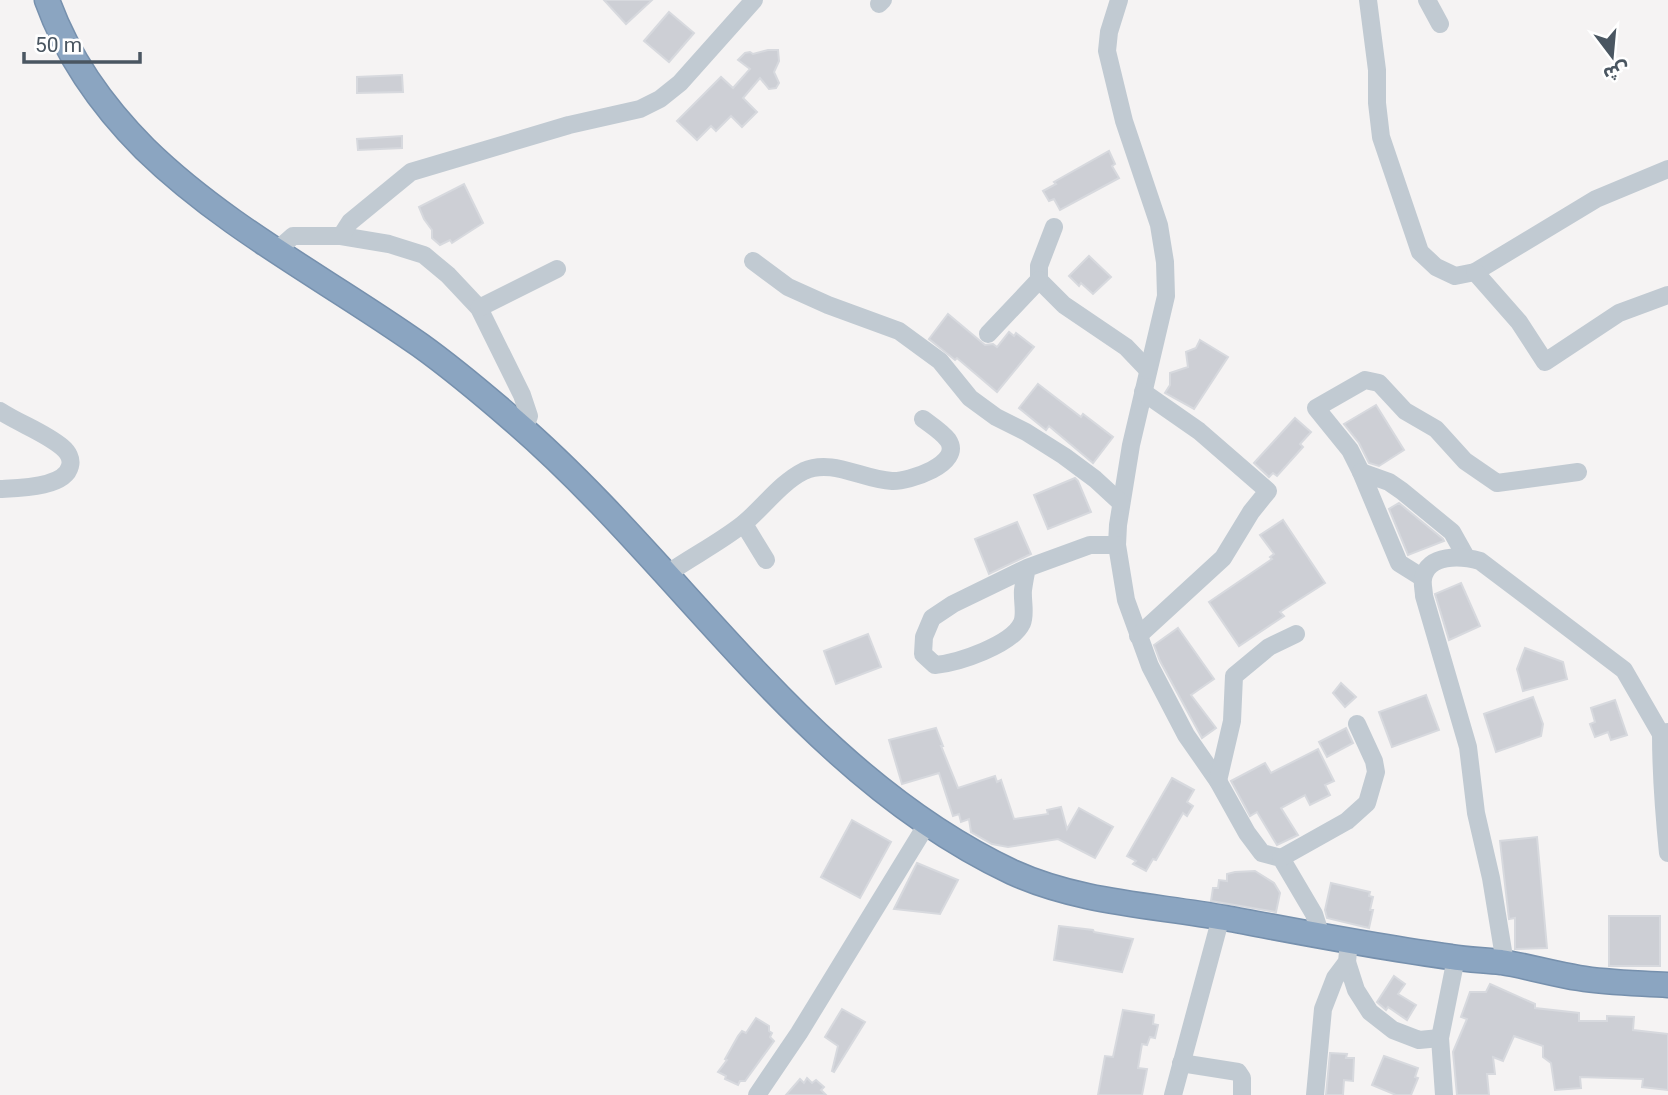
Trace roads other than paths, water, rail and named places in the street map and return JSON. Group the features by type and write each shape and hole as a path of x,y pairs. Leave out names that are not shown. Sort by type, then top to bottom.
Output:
{"highway":[{"path":"47,0 69,48 90,83 143,147 179,180 276,251 419,345 524,429 667,574 771,688 878,786 927,824 997,864 1044,884 1125,905 1221,917 1321,936 1348,952 1505,963 1583,979 1668,985"}],"street":[{"path":"341,236 350,222 411,172 569,125 640,109 660,99 680,83 754,0"},
{"path":"1119,0 1109,32 1107,51 1124,121 1159,225 1165,262 1166,296 1131,445 1121,503 1117,545 1126,600 1150,666 1186,735 1262,853 1281,858 1347,821 1367,803 1377,772 1357,724"},
{"path":"1368,0 1377,70 1381,137 1420,252 1436,267 1455,276 1475,272 1596,199 1668,169"},
{"path":"1427,0 1440,24"},
{"path":"988,334 1039,280 1039,267 1054,227"},
{"path":"276,251 293,236 341,236 389,244 424,255 479,308 522,395 529,416 524,429"},
{"path":"753,261 788,287 899,331 940,361 970,398 996,417 1064,456 1121,503"},
{"path":"479,308 557,269"},
{"path":"1475,272 1519,322 1545,362 1619,313 1668,295"},
{"path":"1039,280 1063,304 1126,347 1149,370"},
{"path":"1423,578 1399,563 1350,450 1316,408 1365,380 1379,383 1405,411 1436,429 1465,461 1497,484 1578,472"},
{"path":"1138,636 1223,558 1251,512 1268,491 1199,431 1143,392"},
{"path":"0,411 61,446 70,457 71,464 62,478 53,482 0,489"},
{"path":"667,574 744,524 791,480 813,468 826,466 896,482 925,474 939,466 948,458 951,449 948,440 923,419"},
{"path":"1361,472 1388,482 1402,491 1452,532 1466,557"},
{"path":"744,524 766,560"},
{"path":"1027,568 1023,592 1023,621 1016,633 1004,641 950,664 935,665 923,654 925,637 932,618 953,604 1027,568 1090,545 1117,545"},
{"path":"1505,963 1492,878 1476,813 1468,747 1424,596 1423,578 1429,568 1440,560 1455,556 1480,561 1624,670 1665,733 1662,791 1668,853"},
{"path":"1218,781 1232,721 1234,676 1269,647 1296,634"},
{"path":"757,1095 812,1012 927,824"},
{"path":"1281,858 1314,914 1321,936"},
{"path":"1172,1095 1221,917"},
{"path":"1348,952 1356,990 1370,1012 1393,1030 1419,1040 1440,1038"},
{"path":"1315,1095 1323,1009 1348,952"},
{"path":"1444,1095 1440,1038 1456,958"},
{"path":"1181,1063 1238,1072 1242,1095"}]}
